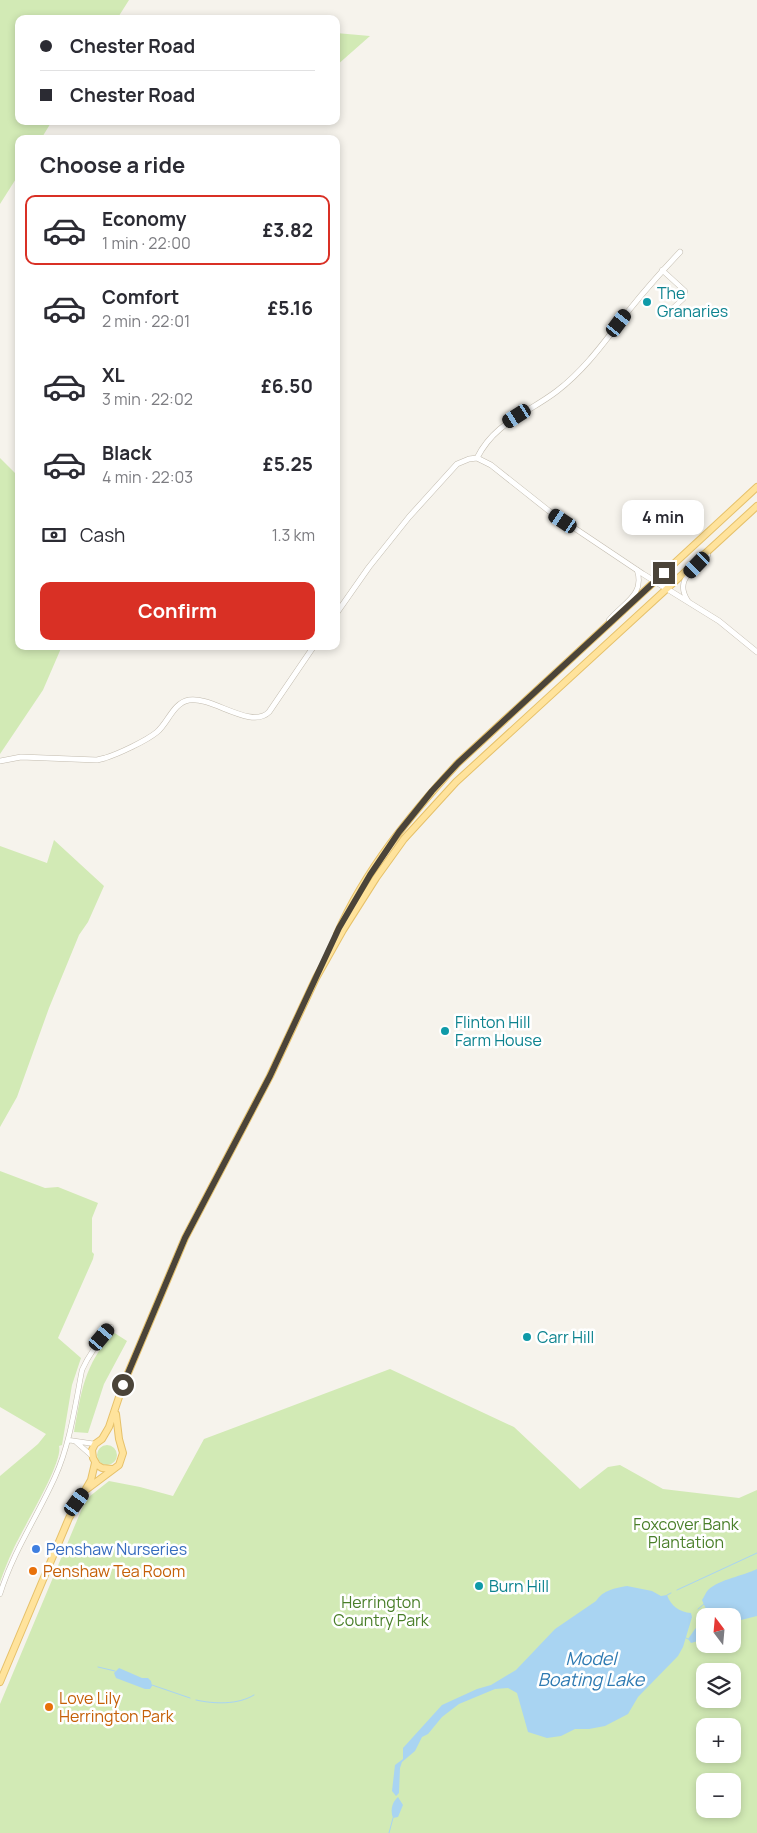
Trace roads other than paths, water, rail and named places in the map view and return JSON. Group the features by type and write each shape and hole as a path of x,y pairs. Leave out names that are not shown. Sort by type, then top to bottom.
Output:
{"main road":[{"path":"112,1469 102,1468 95,1463 92,1456 95,1444 102,1439 110,1427 123,1385 185,1238 270,1076 339,928 370,875 399,832 458,763 757,487"},
{"path":"318,974 376,878 404,839 437,801 548,696 668,590 757,506"},
{"path":"85,1492 122,1460 123,1453 115,1411"},
{"path":"102,1439 111,1439 121,1446"},
{"path":"0,1682 68,1518 85,1492 95,1463"}],"street":[{"path":"477,458 492,434 504,424 556,392 580,372 662,270 680,252"},
{"path":"662,270 685,292 683,299 672,309"},
{"path":"340,608 369,567 409,517 451,470 462,460 477,458 492,465 549,511 719,622 757,652"},
{"path":"688,602 683,592 683,582 713,547"},
{"path":"596,636 615,612 638,590 640,581 638,570"},
{"path":"0,761 20,757 97,760 105,758 156,733 178,706 190,700 199,700 252,717 262,716 269,712 311,650"},
{"path":"0,1594 19,1546 56,1476 68,1440 82,1370 92,1351 111,1327"},
{"path":"68,1440 95,1444"},
{"path":"76,1442 92,1456"}],"water":[{"path":"757,1569 757,1616 741,1620 741,1608 706,1608 702,1600 708,1590 719,1583"},
{"name":"Model Boating Lake","path":"627,1586 652,1591 661,1596 667,1595 676,1608 691,1613 692,1617 683,1647 678,1656 638,1697 628,1714 605,1726 575,1729 561,1736 547,1738 528,1732 517,1693 508,1688 495,1689 459,1704 442,1717 428,1734 422,1737 415,1751 402,1762 399,1793 396,1796 392,1791 395,1765 403,1759 403,1748 442,1705 477,1689 491,1685 516,1670 555,1629 606,1592"},
{"path":"695,1629 696,1642 691,1643 688,1639"},
{"path":"119,1668 142,1678 148,1678 152,1686 150,1689 145,1689 116,1678 114,1673"},
{"path":"398,1797 403,1805 398,1817 393,1818 392,1807"}],"waterway":[{"path":"677,1590 757,1553"},
{"path":"667,1595 671,1593"},
{"path":"699,1608 704,1604"},
{"path":"98,1667 115,1671"},
{"path":"152,1685 190,1698"},
{"path":"196,1700 226,1703 241,1701 254,1695"},
{"path":"389,1833 393,1818"}],"place":[{"name":"The Granaries","path":"647,302"},
{"name":"Flinton Hill Farm House","path":"445,1031"},
{"name":"Carr Hill","path":"527,1337"},
{"name":"Penshaw Nurseries","path":"36,1549"},
{"name":"Penshaw Tea Room","path":"33,1571"},
{"name":"Burn Hill","path":"479,1586"},
{"name":"Love Lily Herrington Park","path":"49,1707"}],"park label":[{"name":"Foxcover Bank Plantation","path":"686,1533"},
{"name":"Herrington Country Park","path":"381,1611"}]}
